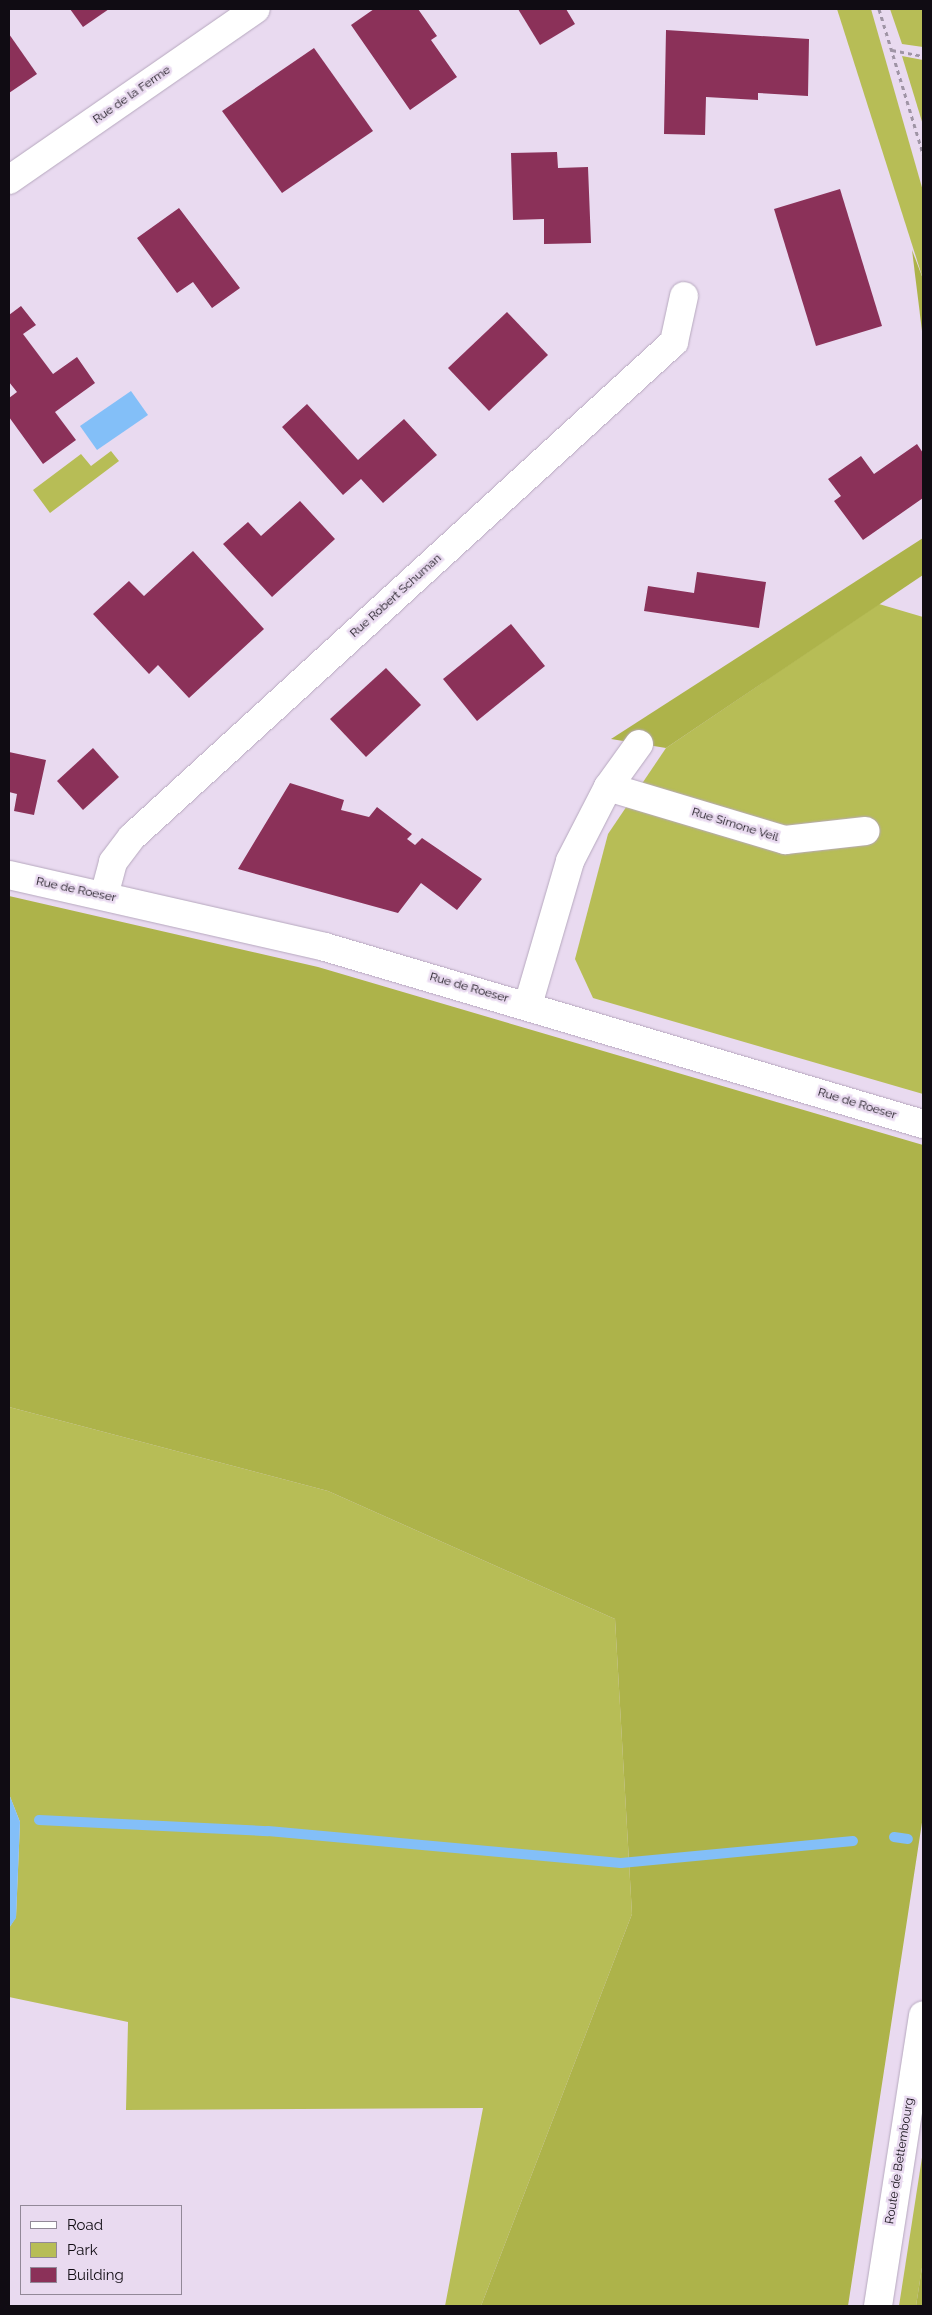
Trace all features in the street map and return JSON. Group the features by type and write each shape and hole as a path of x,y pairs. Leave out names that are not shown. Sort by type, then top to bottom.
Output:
{"street":[{"name":"Rue de la Ferme","path":"9,180 256,9"},
{"name":"Rue Robert Schuman","path":"104,896 113,862 132,837 674,342 684,296"},
{"path":"528,1005 570,862 608,787 639,744"},
{"name":"Rue Simone Veil","path":"608,787 785,840 865,831"},
{"name":"Rue de Roeser","path":"9,875 325,947 528,1005 923,1124"},
{"name":"Route de Bettembourg","path":"878,2306 923,2015"}],"path":[{"path":"879,9 923,154"},
{"path":"892,50 923,56"}],"green space":[{"path":"837,9 871,9 923,191 923,279"},
{"path":"890,9 923,9 923,47 902,44"},
{"path":"902,56 923,60 923,125"},
{"path":"912,250 923,279 923,339"},
{"path":"111,451 119,461 50,513 33,490 81,454 91,466"},
{"path":"923,538 923,575 666,748 611,739"},
{"path":"879,604 923,617 923,1094 593,998 575,959 608,834 666,748"},
{"path":"9,896 318,967 923,1145 923,1816 848,2306 481,2306 632,1914 615,1619 328,1491 9,1407"},
{"path":"9,1407 328,1491 615,1619 632,1914 481,2306 445,2306 483,2108 126,2110 128,2022 9,1997 9,1928 16,1917 20,1822 9,1794"},
{"path":"923,2151 923,2261 916,2306 899,2306"},
{"path":"923,2261 923,2306 916,2306"}],"water":[{"path":"131,391 148,415 97,450 80,426"},
{"path":"9,1794 20,1822 16,1918 9,1928"}],"building":[{"path":"70,9 109,9 83,27"},
{"path":"374,9 418,9 437,36 431,40 457,77 410,110 351,25"},
{"path":"518,9 566,9 575,24 540,45"},
{"path":"666,30 809,39 808,96 758,93 758,100 706,97 705,135 664,134"},
{"path":"9,34 37,74 9,93"},
{"path":"314,48 373,131 282,193 222,111"},
{"path":"557,152 558,168 588,167 591,243 544,244 544,219 513,220 511,153"},
{"path":"840,189 882,326 816,346 774,209"},
{"path":"179,208 240,288 212,308 193,282 177,293 137,238"},
{"path":"21,306 36,325 23,334 53,374 77,357 95,383 55,412 76,440 43,464 9,417 9,398 17,392 9,382 9,315"},
{"path":"507,312 548,355 489,411 448,368"},
{"path":"307,404 358,460 404,419 437,455 383,503 361,479 343,495 282,427"},
{"path":"917,444 923,453 923,498 863,540 834,501 841,496 828,479 861,456 874,474"},
{"path":"300,501 335,539 272,597 223,544 248,522 261,536"},
{"path":"193,551 264,629 189,698 158,665 149,674 93,614 129,581 144,596"},
{"path":"697,572 766,582 759,628 644,611 648,586 694,593"},
{"path":"511,624 545,666 477,721 443,679"},
{"path":"386,668 421,705 366,757 330,719"},
{"path":"93,748 119,777 83,810 57,781"},
{"path":"9,752 46,760 34,815 14,811 17,794 9,792"},
{"path":"290,783 344,800 341,810 369,817 377,807 412,834 407,839 415,845 422,838 482,879 457,910 421,883 398,913 238,869"}],"waterway":[{"path":"39,1820 268,1831 621,1863 853,1841"},
{"path":"894,1837 908,1839"}]}
